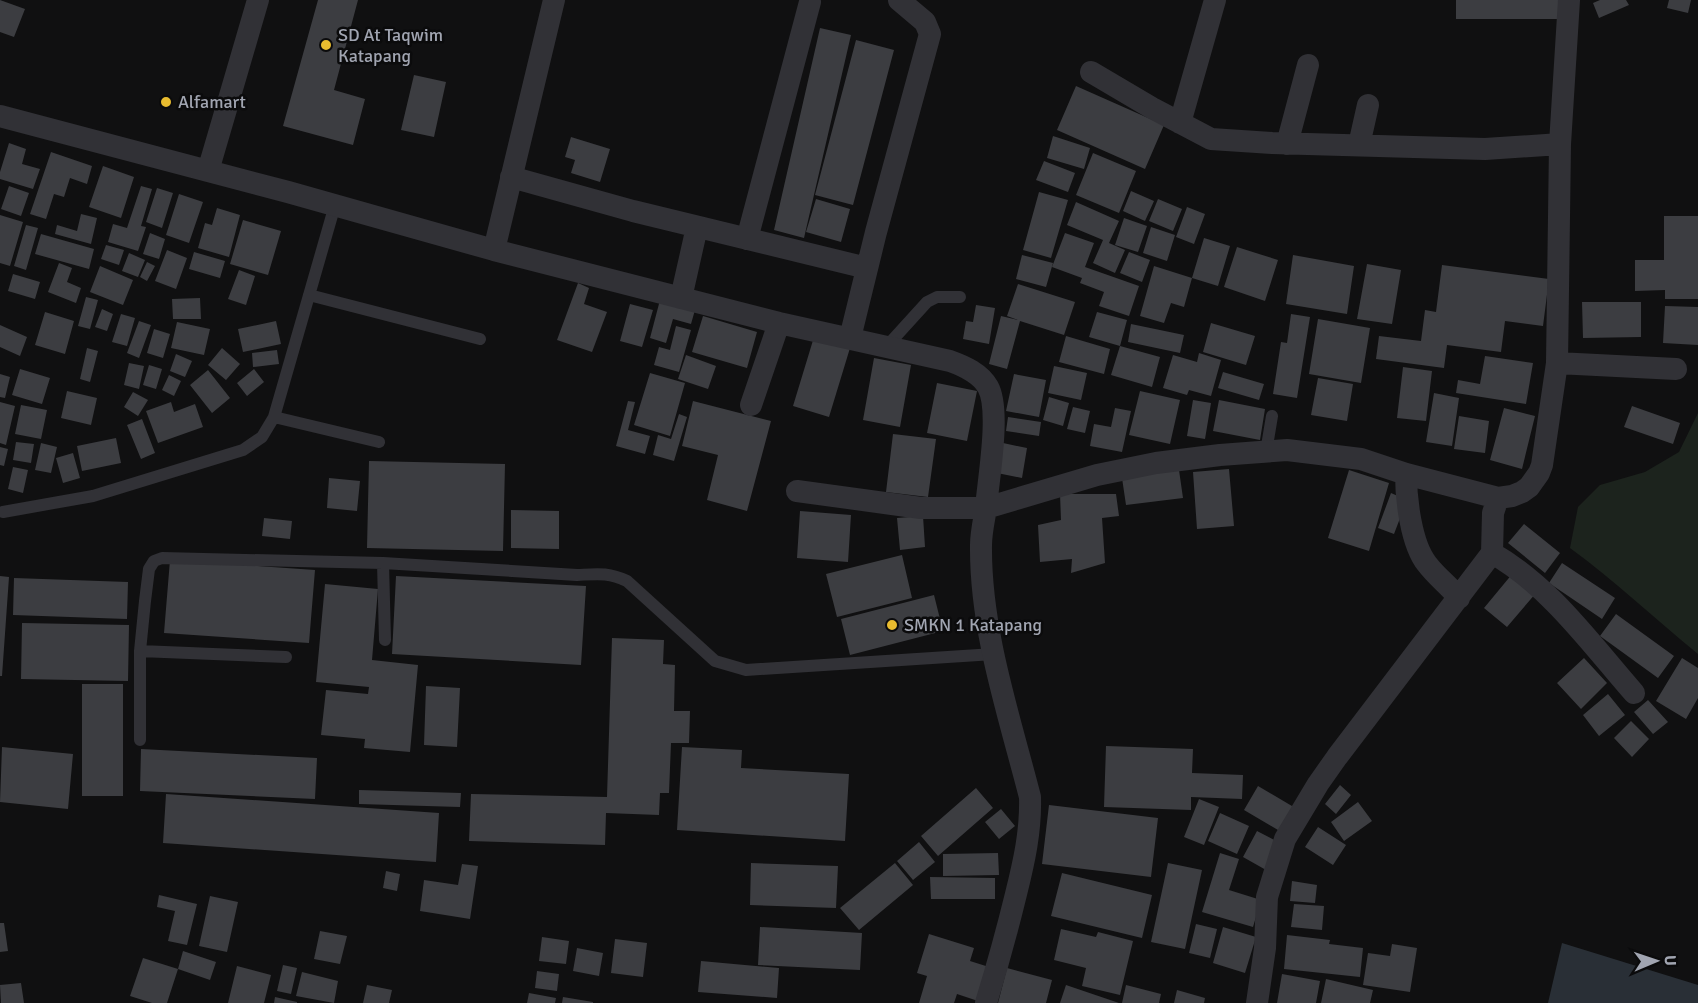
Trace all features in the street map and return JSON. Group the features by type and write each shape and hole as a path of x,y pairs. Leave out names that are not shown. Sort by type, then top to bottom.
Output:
{"street":[{"path":"208,171 258,0"},
{"path":"494,250 554,0"},
{"path":"850,338 930,34 925,22 899,0"},
{"path":"1180,123 1215,0"},
{"path":"797,491 921,508 986,508 1097,475 1144,465 1220,455 1287,450 1361,459 1406,474 1498,498 1522,492 1529,487 1542,465 1557,363 1560,144 1569,0"},
{"path":"747,238 810,2"},
{"path":"1287,144 1308,65"},
{"path":"1091,72 1211,139 1287,144 1485,149 1560,144"},
{"path":"1359,146 1368,105"},
{"path":"0,116 494,250 780,322 950,360 969,368 988,387 994,416 981,543 982,574 994,654 1030,797 1031,813 1027,851 986,1003"},
{"path":"511,177 697,227 867,268"},
{"path":"681,298 697,227"},
{"path":"751,405 780,322"},
{"path":"1557,363 1676,369"},
{"path":"1406,474 1412,525 1420,552 1426,563 1459,598"},
{"path":"1257,1003 1265,948 1267,897 1285,839 1337,757 1492,553 1493,513 1498,498"},
{"path":"1492,553 1515,566 1567,616 1634,693"}],"lane":[{"path":"3,512 93,496 243,450 262,436 274,417 334,206"},
{"path":"309,295 480,339"},
{"path":"887,346 927,302 937,297 960,297"},
{"path":"1266,452 1272,416"},
{"path":"274,417 379,442"},
{"path":"140,740 140,651 149,570 154,561 162,558 383,563 577,575 604,573 627,581 715,661 746,670 994,654"},
{"path":"383,563 385,640"},
{"path":"140,651 286,657"}],"shaded area":[{"path":"1698,413 1698,654 1570,548 1578,507 1600,485 1645,472 1679,452"},
{"path":"1562,943 1698,985 1698,1003 1548,1003"}],"building":[{"path":"0,0 25,9 14,37 0,32"},
{"name":"SD At Taqwim Katapang","path":"318,0 358,0 334,90 365,99 353,145 283,126"},
{"path":"1456,0 1560,0 1560,19 1456,19"},
{"path":"1600,0 1626,0 1629,5 1599,18 1593,3"},
{"path":"1669,0 1691,0 1688,13 1667,8"},
{"path":"820,28 851,35 804,238 774,230"},
{"path":"856,40 894,50 853,205 815,195"},
{"path":"414,75 446,82 434,137 401,130"},
{"path":"1076,86 1164,125 1145,169 1057,130"},
{"path":"1053,136 1090,148 1084,169 1047,158"},
{"path":"571,137 610,149 600,182 571,173 575,160 565,157"},
{"path":"9,143 26,149 22,164 40,169 33,189 0,179"},
{"path":"51,152 92,166 87,184 70,178 64,197 54,194 46,219 30,214"},
{"path":"1093,153 1136,171 1119,213 1076,195"},
{"path":"1044,161 1075,173 1068,192 1036,180"},
{"path":"103,166 134,177 121,218 89,207"},
{"path":"9,186 29,193 21,216 1,209"},
{"path":"141,186 152,189 141,226 146,227 138,251 108,242 113,224 127,228"},
{"path":"157,188 173,193 162,228 146,222"},
{"path":"1131,191 1154,201 1145,221 1123,211"},
{"path":"1039,192 1068,200 1051,258 1023,250"},
{"path":"179,194 203,202 189,243 166,235"},
{"path":"816,199 850,209 841,242 806,232"},
{"path":"1158,199 1182,209 1173,231 1149,221"},
{"path":"1076,202 1119,221 1109,243 1125,250 1115,273 1093,263 1103,240 1067,225"},
{"path":"1187,207 1205,214 1194,244 1176,237"},
{"path":"217,208 240,215 229,257 198,248 205,223 212,225"},
{"path":"81,214 97,218 91,244 55,234 57,225 77,231"},
{"path":"0,215 23,222 10,266 0,263"},
{"path":"1664,216 1698,216 1698,299 1665,299 1665,290 1635,291 1635,260 1664,260"},
{"path":"1124,218 1147,226 1138,252 1115,245"},
{"path":"243,220 281,231 268,275 230,264"},
{"path":"26,225 38,228 26,270 14,266"},
{"path":"1151,227 1175,235 1167,261 1143,253"},
{"path":"150,233 165,239 159,259 143,254"},
{"path":"1065,233 1094,243 1085,267 1139,286 1129,316 1099,306 1104,292 1080,283 1082,278 1052,267"},
{"path":"41,234 94,249 89,269 35,254"},
{"path":"1204,238 1230,246 1218,286 1192,278"},
{"path":"106,245 124,250 119,265 101,259"},
{"path":"1237,247 1278,260 1265,301 1224,287"},
{"path":"167,250 187,258 176,289 155,281"},
{"path":"194,252 225,261 220,278 189,269"},
{"path":"1129,252 1150,260 1142,282 1120,273"},
{"path":"129,253 145,260 138,277 122,271"},
{"path":"1022,255 1053,263 1046,287 1016,279"},
{"path":"1293,255 1354,266 1347,314 1286,304"},
{"path":"147,262 155,266 147,281 140,277"},
{"path":"59,263 72,268 67,282 81,288 76,303 48,292"},
{"path":"1367,264 1401,270 1392,324 1357,319"},
{"path":"1442,265 1549,279 1543,326 1505,321 1501,352 1447,345 1444,368 1376,359 1379,336 1421,341 1425,310 1436,312"},
{"path":"100,266 133,280 123,305 90,292"},
{"path":"1154,266 1192,278 1184,307 1171,303 1164,323 1140,316"},
{"path":"239,270 255,276 246,305 228,299"},
{"path":"13,274 40,282 35,299 8,291"},
{"path":"578,283 589,288 584,304 607,312 592,352 557,340"},
{"path":"1018,284 1075,302 1064,335 1020,321 1007,369 989,364 1001,316 1018,320 1007,316"},
{"path":"86,297 98,300 90,329 78,326"},
{"path":"200,298 201,319 173,319 172,299"},
{"path":"660,300 695,310 691,324 673,319 666,343 650,338"},
{"path":"1582,302 1641,302 1641,337 1583,338"},
{"path":"630,304 653,310 642,347 620,341"},
{"path":"976,305 995,308 989,344 963,339 966,321 973,322"},
{"path":"1665,306 1698,307 1698,345 1663,343"},
{"path":"102,309 113,314 107,331 95,327"},
{"path":"45,312 74,321 65,354 35,345"},
{"path":"1097,312 1127,320 1120,346 1089,337"},
{"path":"121,314 135,318 127,346 112,342"},
{"path":"1291,314 1310,317 1297,398 1273,394 1281,342 1287,343"},
{"path":"703,316 757,332 747,368 692,352"},
{"path":"1318,319 1370,328 1361,383 1309,374"},
{"path":"139,321 151,325 139,358 127,353"},
{"path":"276,321 281,344 243,352 238,329"},
{"path":"177,322 210,329 204,355 171,348"},
{"path":"1211,323 1255,336 1246,365 1203,352"},
{"path":"1131,324 1184,335 1180,353 1128,342"},
{"path":"0,325 27,337 20,356 0,347"},
{"path":"676,326 691,330 679,372 654,365 659,347 670,350"},
{"path":"154,329 170,334 163,358 147,353"},
{"path":"1066,336 1110,349 1104,374 1059,362"},
{"path":"814,337 850,348 829,417 793,406"},
{"path":"1120,346 1160,357 1152,387 1111,375"},
{"path":"87,348 98,351 90,382 80,379"},
{"path":"222,348 240,364 226,380 208,365"},
{"path":"277,350 279,364 253,367 252,353"},
{"path":"1199,353 1221,360 1211,396 1189,390 1187,395 1163,388 1173,355 1197,362"},
{"path":"176,354 192,361 185,377 170,371"},
{"path":"686,355 716,366 708,389 678,379"},
{"path":"1485,356 1533,363 1526,404 1456,393 1458,380 1480,384"},
{"path":"874,358 911,365 900,427 863,420"},
{"path":"129,363 144,366 139,389 124,385"},
{"path":"149,365 162,369 156,389 143,385"},
{"path":"1054,366 1087,373 1081,400 1048,393"},
{"path":"1403,367 1432,371 1426,421 1397,418"},
{"path":"20,369 50,378 42,404 12,395"},
{"path":"254,369 264,382 247,396 237,383"},
{"path":"208,370 230,398 212,413 190,385"},
{"path":"1223,372 1264,384 1259,400 1218,388"},
{"path":"650,373 685,383 670,436 634,425"},
{"path":"0,374 10,377 5,398 0,397"},
{"path":"1014,374 1046,380 1039,417 1006,411"},
{"path":"169,375 181,381 174,396 162,390"},
{"path":"1318,378 1353,384 1347,421 1311,415"},
{"path":"937,383 977,391 967,441 927,433"},
{"path":"67,391 97,398 91,425 61,418"},
{"path":"1140,391 1180,400 1170,444 1129,435"},
{"path":"133,392 148,400 138,416 124,407"},
{"path":"1434,393 1459,398 1452,446 1426,442"},
{"path":"1049,397 1069,403 1063,426 1043,420"},
{"path":"1193,400 1211,403 1205,439 1187,436"},
{"path":"1219,400 1265,409 1260,440 1213,431"},
{"path":"628,401 635,402 628,430 650,436 645,454 616,446"},
{"path":"693,401 771,421 747,511 707,500 718,455 682,446"},
{"path":"0,402 15,406 6,445 0,443"},
{"path":"171,402 174,412 195,404 203,427 158,443 146,411"},
{"path":"21,405 47,410 41,439 15,434"},
{"path":"1632,406 1680,423 1673,444 1624,427"},
{"path":"1073,407 1090,411 1085,433 1067,429"},
{"path":"1115,408 1131,411 1122,452 1090,446 1094,424 1111,427"},
{"path":"1504,408 1535,416 1522,469 1490,460"},
{"path":"679,414 687,417 674,461 653,455 658,435 671,439"},
{"path":"1459,416 1489,421 1485,453 1454,449"},
{"path":"1008,417 1041,422 1039,436 1006,431"},
{"path":"142,419 155,453 141,459 127,425"},
{"path":"893,434 936,439 928,497 886,492"},
{"path":"116,438 121,463 82,471 77,446"},
{"path":"16,442 34,444 31,463 13,460"},
{"path":"41,443 57,447 51,473 35,470"},
{"path":"1003,443 1027,448 1022,478 997,473"},
{"path":"0,447 8,449 4,466 0,465"},
{"path":"73,453 80,478 63,483 56,458"},
{"path":"369,461 505,464 503,551 367,548"},
{"path":"13,467 28,470 23,493 8,489"},
{"path":"1229,469 1234,526 1197,529 1193,472"},
{"path":"1179,470 1183,498 1126,505 1122,478"},
{"path":"1349,470 1389,483 1369,551 1328,538"},
{"path":"329,478 360,481 357,511 327,508"},
{"path":"1391,493 1407,500 1394,534 1378,528"},
{"path":"1060,494 1116,494 1119,516 1102,518 1105,563 1071,573 1072,559 1040,562 1038,525 1061,520"},
{"path":"511,510 559,511 559,549 511,548"},
{"path":"800,511 851,515 848,562 797,558"},
{"path":"923,516 925,547 900,550 897,518"},
{"path":"264,518 292,521 290,539 262,536"},
{"path":"1524,524 1560,553 1545,573 1508,543"},
{"path":"902,555 912,598 837,617 826,574"},
{"path":"170,560 315,570 309,643 164,633"},
{"path":"1562,563 1615,598 1602,619 1549,583"},
{"path":"1513,573 1536,593 1507,627 1484,608"},
{"path":"0,576 9,577 2,676 0,676"},
{"path":"396,576 586,586 581,665 392,654"},
{"path":"14,578 128,582 127,619 13,615"},
{"path":"325,584 378,589 372,660 418,665 410,752 364,748 365,739 321,735 326,690 368,694 369,687 316,682"},
{"name":"SMKN 1 Katapang","path":"934,595 943,631 850,655 841,619"},
{"path":"1616,614 1674,656 1658,678 1600,636"},
{"path":"22,623 129,625 128,681 21,679"},
{"path":"612,638 664,640 663,664 675,665 674,711 690,711 689,743 671,743 669,793 660,793 659,815 606,813 605,845 469,841 471,794 607,797"},
{"path":"1584,658 1607,683 1581,709 1557,683"},
{"path":"1682,658 1698,668 1698,698 1686,719 1656,701"},
{"path":"82,684 123,684 123,796 82,796"},
{"path":"426,686 460,688 457,747 424,745"},
{"path":"1608,694 1625,715 1599,736 1583,715"},
{"path":"1648,700 1668,722 1653,734 1634,712"},
{"path":"1631,721 1649,739 1632,757 1614,738"},
{"path":"1106,746 1193,749 1192,773 1243,775 1242,799 1191,797 1191,810 1104,807"},
{"path":"2,747 73,754 68,809 0,802"},
{"path":"682,747 742,750 741,768 849,774 845,841 677,830"},
{"path":"141,749 317,758 315,799 140,791"},
{"path":"1340,785 1351,795 1336,814 1325,804"},
{"path":"1258,786 1297,809 1283,833 1244,810"},
{"path":"976,788 993,808 938,856 921,836"},
{"path":"359,790 461,793 460,807 359,804"},
{"path":"166,794 439,813 436,862 163,843"},
{"path":"1199,799 1219,807 1204,845 1184,837"},
{"path":"1358,802 1372,821 1344,841 1331,822"},
{"path":"1049,805 1158,818 1151,877 1042,864"},
{"path":"1001,809 1015,826 999,839 985,822"},
{"path":"1220,813 1249,826 1237,854 1208,841"},
{"path":"1318,827 1346,845 1333,865 1305,847"},
{"path":"1257,831 1280,843 1266,870 1243,857"},
{"path":"919,842 935,862 913,880 897,861"},
{"path":"998,853 999,875 943,876 943,854"},
{"path":"1220,853 1239,859 1229,890 1261,900 1253,927 1202,912"},
{"path":"751,863 838,866 836,908 750,905"},
{"path":"895,863 913,885 859,930 840,908"},
{"path":"1168,863 1202,870 1185,949 1151,942"},
{"path":"462,864 478,866 470,919 420,911 424,880 458,885"},
{"path":"386,871 400,874 397,891 383,888"},
{"path":"1062,873 1152,895 1142,938 1051,916"},
{"path":"930,877 995,878 995,899 931,899"},
{"path":"1292,881 1317,885 1315,903 1290,901"},
{"path":"159,895 197,904 187,945 168,941 175,911 157,907"},
{"path":"210,896 238,902 227,952 199,946"},
{"path":"1294,904 1324,906 1322,930 1291,927"},
{"path":"0,923 4,923 8,951 0,952"},
{"path":"1196,924 1217,929 1210,958 1189,953"},
{"path":"760,927 862,933 860,970 758,965"},
{"path":"1223,927 1256,937 1245,973 1213,963"},
{"path":"1061,929 1096,937 1098,932 1133,941 1120,995 1082,986 1086,968 1054,960"},
{"path":"320,931 347,936 340,964 314,959"},
{"path":"929,934 974,948 970,961 989,967 978,1001 957,994 954,1003 919,1003 927,976 917,973"},
{"path":"1287,935 1330,940 1329,944 1363,948 1360,977 1284,969"},
{"path":"542,937 569,941 566,964 539,961"},
{"path":"615,939 647,943 643,977 611,973"},
{"path":"1392,944 1417,948 1410,992 1363,985 1368,953 1390,956"},
{"path":"577,948 603,953 599,976 573,971"},
{"path":"183,951 216,962 210,980 178,969"},
{"path":"143,958 178,969 167,1003 152,1003 130,996"},
{"path":"701,961 779,968 777,998 698,992"},
{"path":"283,965 297,968 291,994 277,991"},
{"path":"237,966 271,975 264,1003 228,1003"},
{"path":"1007,968 1052,980 1046,1003 998,1003"},
{"path":"537,971 559,974 557,991 535,988"},
{"path":"302,972 338,981 334,1003 296,996"},
{"path":"1282,974 1320,981 1316,1003 1277,1003"},
{"path":"1326,979 1373,990 1370,1003 1321,1003"},
{"path":"21,983 24,1003 1,1003 0,985"},
{"path":"367,985 392,990 389,1003 363,1003"},
{"path":"1066,985 1119,1003 1060,1003"},
{"path":"1126,985 1161,994 1159,1003 1122,1003"},
{"path":"1177,990 1205,998 1204,1003 1174,1003"},
{"path":"529,993 556,998 555,1003 527,1003"},
{"path":"275,997 297,1002 297,1003 274,1003"},
{"path":"563,997 593,1002 593,1003 562,1003"}],"place":[{"name":"SD At Taqwim Katapang","path":"326,45"},
{"name":"Alfamart","path":"166,102"},
{"name":"SMKN 1 Katapang","path":"892,625"}]}
